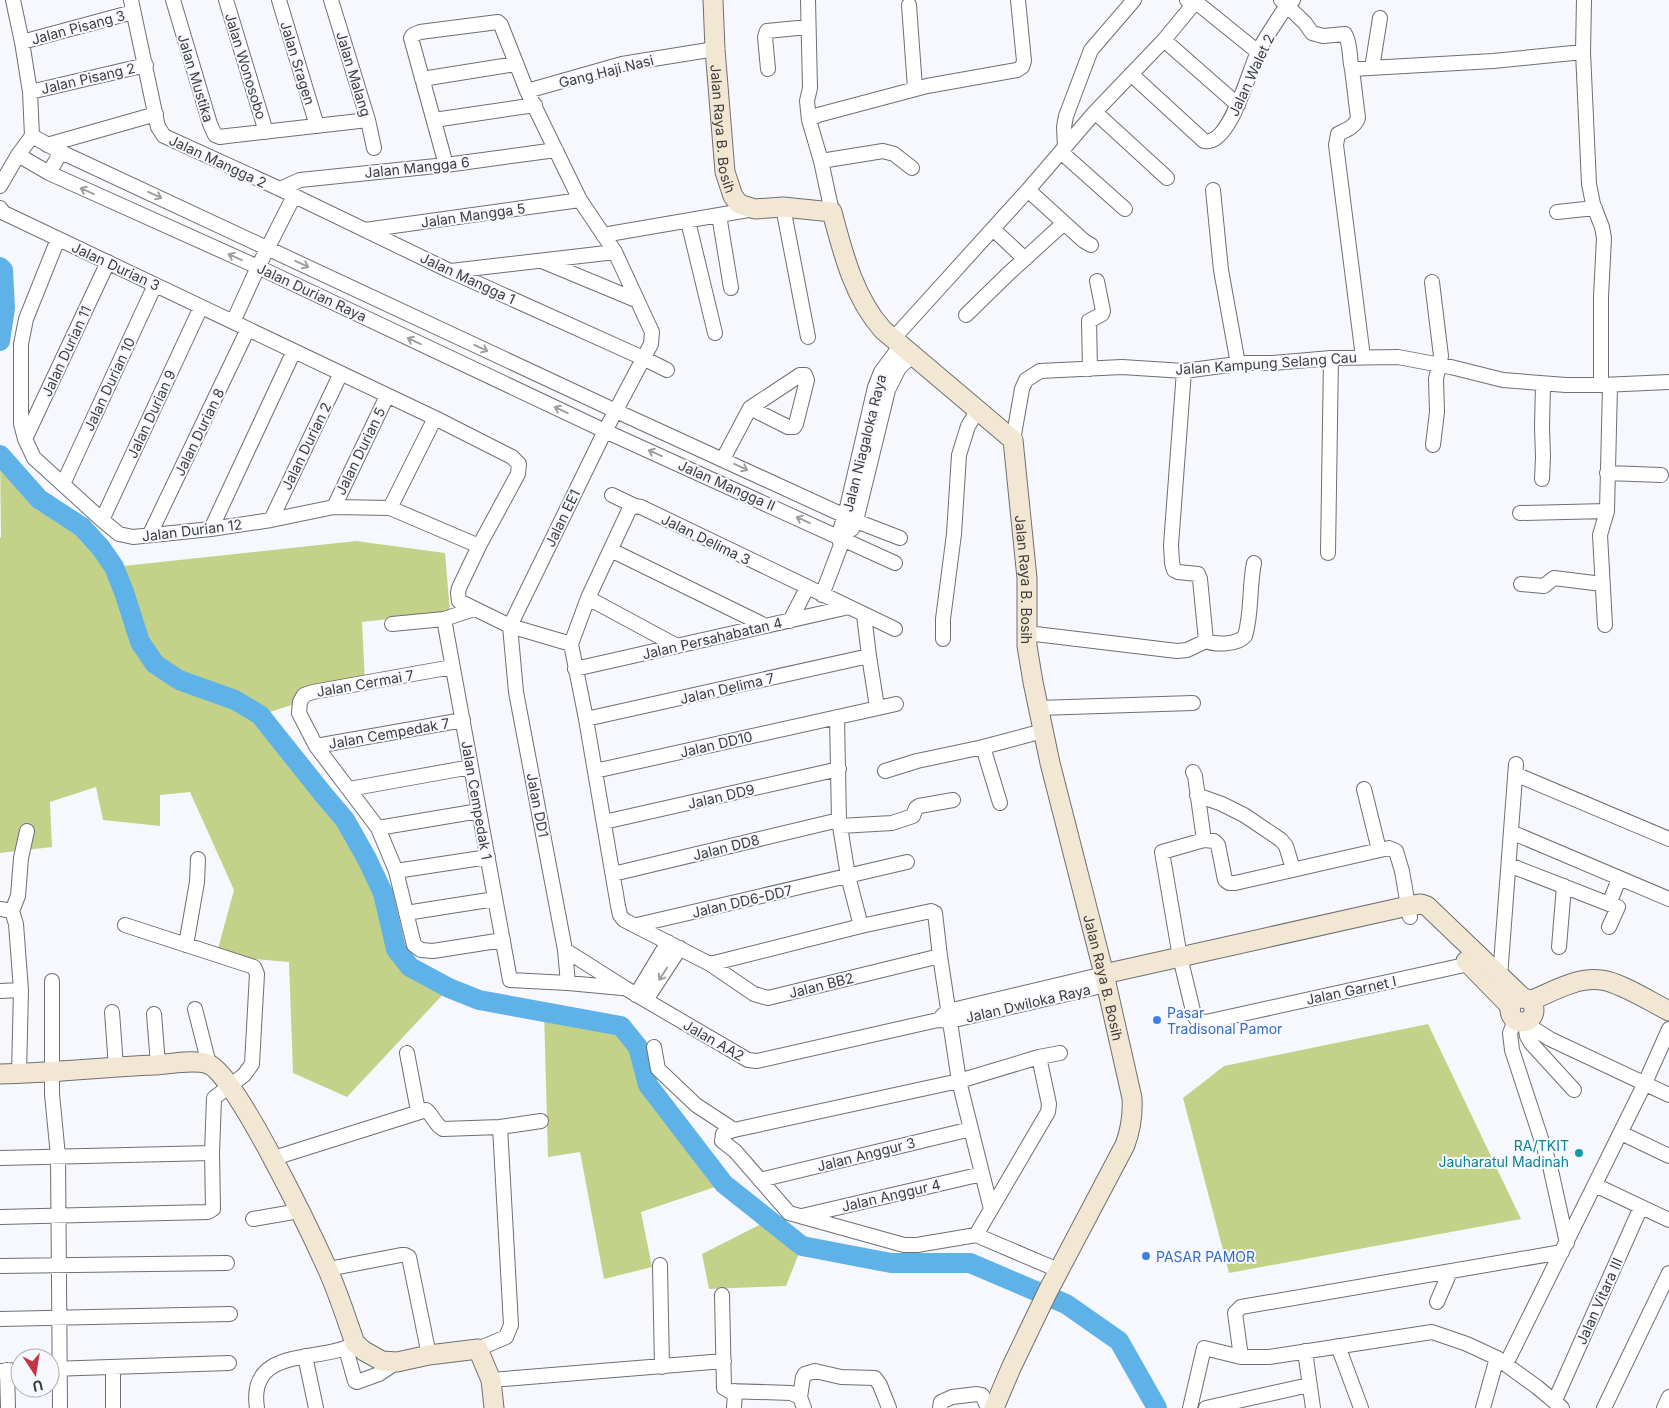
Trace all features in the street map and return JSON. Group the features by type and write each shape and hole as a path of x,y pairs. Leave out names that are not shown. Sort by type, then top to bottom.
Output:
{"street":[{"path":"0,186 18,155 32,136 30,92 14,0"},
{"name":"Jalan Mustika","path":"173,0 210,124 215,135 227,136 266,132"},
{"name":"Jalan Wonosobo","path":"226,0 266,132"},
{"name":"Jalan Sragen","path":"279,0 316,126"},
{"name":"Jalan Malang","path":"331,0 368,120 374,148"},
{"name":"Jalan Raya B. Bosih","path":"713,0 725,172 733,196 739,204 755,209"},
{"path":"808,0 810,88 807,101 809,120 821,161 842,250 863,302 874,320 902,346 1013,440"},
{"path":"809,120 818,115 916,88 1016,70 1022,67 1024,61 1018,0"},
{"path":"1125,209 1063,150 1066,116 1091,50 1134,0"},
{"path":"1584,0 1583,52 1589,184 1604,238 1601,297 1605,385 1607,511 1600,535 1605,625"},
{"path":"1193,1 1258,52"},
{"name":"Jalan Niagaloka Raya","path":"822,595 851,518 875,387 880,372 994,229 1096,112 1164,40 1193,1"},
{"path":"1287,2 1312,33 1323,36 1345,34 1348,42 1358,118 1356,124 1338,134 1336,145 1363,357"},
{"name":"Jalan Walet 2","path":"1131,74 1204,141 1214,141 1226,126 1238,105 1258,52 1287,2"},
{"path":"909,5 916,88"},
{"name":"Jalan Pisang 3","path":"22,42 132,6"},
{"name":"Jalan Mangga 2","path":"132,6 158,127 164,136 294,196"},
{"path":"1372,68 1380,18"},
{"name":"Jalan EE1","path":"422,79 411,38 413,34 498,22 501,25 527,91 580,200 614,252 652,332 651,344 510,626"},
{"path":"768,70 765,37 767,30 808,27"},
{"path":"1164,40 1238,105"},
{"name":"Gang Haji Nasi","path":"527,91 622,64 715,49"},
{"path":"1352,69 1493,61 1583,52"},
{"path":"446,165 422,79 516,64"},
{"name":"Jalan Pisang 2","path":"30,92 146,65"},
{"path":"434,120 535,105"},
{"path":"1096,112 1167,178"},
{"path":"47,145 156,114"},
{"path":"266,132 368,120"},
{"name":"Jalan Durian Raya","path":"32,136 61,152 616,411"},
{"name":"Jalan Mangga 6","path":"280,189 300,180 446,165 556,150"},
{"path":"821,161 882,151 894,154 912,168"},
{"path":"49,173 61,152"},
{"name":"Jalan Durian Raya","path":"18,155 49,173 258,267 606,431"},
{"path":"1028,190 1084,241 1091,245"},
{"path":"1213,190 1221,270 1238,364"},
{"path":"233,322 267,248 294,196"},
{"name":"Jalan Mangga 1","path":"294,196 450,271 667,370"},
{"name":"Jalan Mangga 5","path":"365,230 580,200"},
{"path":"783,207 808,337"},
{"path":"603,235 755,209 783,207 832,212"},
{"name":"Jalan Durian 3","path":"0,208 4,213 435,418 512,457 519,464 518,474 479,546"},
{"path":"1557,212 1595,208"},
{"path":"719,216 731,288"},
{"path":"688,221 715,332"},
{"path":"966,315 1064,223"},
{"path":"994,229 1025,259"},
{"name":"Jalan Durian 12","path":"58,239 26,320 21,344 21,424 25,439 34,458 119,534 132,537 210,529 271,520 334,507 390,508 479,546"},
{"path":"450,271 614,252"},
{"path":"541,261 636,300"},
{"name":"Jalan Durian 11","path":"25,439 108,262"},
{"path":"1090,369 1089,322 1102,314 1097,281"},
{"path":"1432,282 1440,343 1440,364 1436,379 1437,412 1433,445"},
{"name":"Jalan Durian 10","path":"62,484 155,285"},
{"name":"Jalan Durian 9","path":"102,520 201,307"},
{"name":"Jalan Durian 8","path":"150,534 248,329"},
{"path":"210,529 294,351"},
{"name":"Jalan Kampung Selang Cau","path":"1013,440 1022,389 1026,380 1040,371 1122,367 1184,371 1238,364 1331,358 1398,357 1440,364 1503,380 1543,384 1605,385 1669,382"},
{"path":"1328,554 1331,358"},
{"path":"1184,371 1171,545 1172,563 1174,570 1178,572 1198,574 1206,641"},
{"name":"Jalan Durian 2","path":"271,520 341,373"},
{"path":"1542,479 1543,384"},
{"name":"Jalan Durian 5","path":"334,507 387,396"},
{"path":"723,459 750,408"},
{"path":"943,639 943,619 954,534 960,455 968,426 978,410"},
{"name":"Jalan Mangga II","path":"616,411 851,518 900,538"},
{"path":"390,508 435,418"},
{"name":"Jalan Mangga II","path":"606,431 895,563"},
{"name":"Jalan Raya B. Bosih","path":"994,1408 1038,1310 1125,1145 1130,1134 1133,1115 1132,1098 1105,979 1038,708 1027,633 1026,578 1013,440"},
{"path":"1607,473 1661,475"},
{"name":"Jalan Delima 3","path":"612,495 634,506 641,507 895,630"},
{"path":"479,546 458,593 459,601 510,626 571,644 588,598 629,510 634,506"},
{"path":"1520,513 1607,511"},
{"path":"611,550 766,626"},
{"path":"1027,633 1177,651 1186,650 1206,641 1226,643 1241,640 1245,636 1249,612 1250,581 1254,563"},
{"path":"1521,584 1544,586 1554,578 1602,584"},
{"path":"790,621 807,588"},
{"path":"588,598 676,646"},
{"name":"Jalan Persahabatan 4","path":"575,668 849,607"},
{"path":"392,624 444,619 474,609"},
{"path":"864,615 877,707"},
{"name":"Jalan Cempedak 1","path":"444,619 510,980 568,983"},
{"name":"Jalan DD1","path":"510,626 516,692 565,950 568,983"},
{"name":"Jalan BB2","path":"571,644 620,915 624,920 710,964 754,994 768,998 940,956"},
{"name":"Jalan Delima 7","path":"586,719 869,656"},
{"name":"Jalan Cermai 7","path":"316,746 299,713 300,702 304,695 452,667"},
{"path":"1038,708 1193,703"},
{"name":"Jalan DD10","path":"595,772 896,704"},
{"path":"836,717 839,769 839,823 848,876 861,926"},
{"name":"Jalan Cempedak 7","path":"316,746 462,720"},
{"path":"885,771 917,761 983,747 1043,731"},
{"path":"316,746 378,828 396,871 414,945 421,950 433,951 502,940"},
{"path":"983,747 1000,803"},
{"path":"349,790 471,767"},
{"name":"Jalan DD9","path":"604,822 839,769"},
{"path":"1500,977 1516,769 1669,839"},
{"path":"1193,772 1204,840 1214,841 1218,845 1225,880 1229,883 1389,848 1396,851 1402,870 1409,911"},
{"path":"1364,789 1379,850"},
{"path":"1197,795 1222,804 1244,815 1281,840 1286,846 1293,869"},
{"name":"Jalan DD8","path":"613,874 839,823 897,822 913,816 916,808 919,806 953,800"},
{"path":"378,828 479,811"},
{"path":"27,830 21,858 18,896 6,909 16,924 21,990 9,1074 195,1062 209,1064 219,1071 231,1087 274,1158 328,1269 351,1346 355,1381 357,1382 379,1374 397,1362"},
{"path":"1511,832 1669,899"},
{"name":"Jalan Garnet I","path":"1204,840 1162,852 1182,963 1194,1015 1197,1020 1206,1022 1469,964"},
{"path":"396,871 488,857"},
{"path":"186,945 197,882 198,859"},
{"name":"Jalan DD6-DD7","path":"637,925 907,862"},
{"path":"1508,865 1618,907 1609,927"},
{"path":"1609,904 1619,879"},
{"path":"1559,947 1564,886"},
{"path":"406,913 495,899"},
{"path":"1105,979 1409,911 1421,904 1427,906 1500,977 1523,1011 1527,1036 1531,1043 1574,1090"},
{"path":"710,964 861,926 932,911 936,916 945,1017 991,1209"},
{"path":"1409,911 1422,916 1469,964 1523,1011 1550,1039 1669,1095"},
{"path":"0,1217 210,1212 213,1208 214,1098 244,1076 252,1064 257,974 254,967 247,964 124,925"},
{"path":"568,983 636,994 674,945"},
{"name":"Jalan AA2","path":"565,950 748,1060 757,1061 945,1017"},
{"name":"Jalan Dwiloka Raya","path":"945,1017 1105,979"},
{"path":"1564,1248 1550,1166 1512,1050 1510,1033 1523,1011 1565,986 1583,980 1602,980 1669,1010"},
{"path":"52,981 52,1094 58,1156 58,1318 56,1348"},
{"path":"1523,1011 1566,992 1584,987 1600,987 1615,992 1669,1020"},
{"path":"0,991 21,990"},
{"path":"195,1009 209,1064"},
{"path":"112,1012 116,1067"},
{"path":"154,1014 158,1064"},
{"path":"1483,1408 1503,1358 1564,1248 1646,1084 1669,1029"},
{"path":"654,1047 658,1069 696,1105 734,1130"},
{"path":"407,1053 418,1111"},
{"path":"1058,1270 976,1235 916,1245 904,1245 789,1213 734,1151 722,1141 723,1134 734,1130 960,1081 1039,1057 1060,1053"},
{"path":"976,1235 1048,1112 1049,1104 1039,1057"},
{"path":"274,1158 418,1111 428,1111 438,1126 443,1129 500,1127 541,1121"},
{"path":"257,1408 257,1384 263,1374 274,1365 305,1356 351,1346 382,1361 397,1362 429,1355 478,1349 506,1337 510,1326 500,1127"},
{"name":"Jalan Anggur 3","path":"760,1180 971,1129"},
{"path":"1621,1133 1669,1156"},
{"path":"0,1158 212,1153"},
{"name":"Jalan Anggur 4","path":"800,1216 982,1174"},
{"path":"1595,1185 1669,1220"},
{"name":"Jalan Vitara III","path":"1559,1402 1641,1207"},
{"path":"253,1219 299,1211"},
{"path":"1241,1357 1235,1313 1241,1307 1450,1272 1564,1248"},
{"path":"328,1269 401,1255 409,1256 429,1355"},
{"path":"0,1266 227,1263"},
{"path":"660,1265 662,1367"},
{"path":"1437,1302 1450,1272"},
{"path":"1604,1408 1669,1273"},
{"path":"722,1295 724,1388 734,1391 791,1393 802,1402"},
{"path":"0,1319 230,1314"},
{"path":"1190,1408 1204,1348 1241,1357 1269,1357 1432,1332 1503,1358 1537,1387 1559,1402"},
{"path":"1338,1346 1361,1408"},
{"path":"478,1349 491,1380 494,1408"},
{"path":"1305,1351 1313,1408"},
{"path":"305,1356 316,1408"},
{"path":"491,1380 724,1361"},
{"path":"60,1369 230,1363"},
{"path":"113,1367 113,1408"},
{"path":"8,1408 9,1370"},
{"path":"802,1402 801,1381 805,1374 815,1371 841,1377 875,1378 880,1385 889,1408"},
{"path":"1206,1408 1309,1385"},
{"path":"734,1391 734,1408"},
{"path":"940,1408 941,1402 946,1399 977,1394 982,1395 988,1408"},
{"path":"1664,1408 1669,1397"}],"green space":[{"path":"0,267 3,270 5,308 0,342"},
{"path":"0,454 39,499 82,527 101,548 114,567 356,541 445,553 450,612 362,622 365,681 261,715 345,820 383,893 396,949 410,967 449,988 347,1097 293,1073 289,962 216,956 234,890 190,792 160,795 160,826 103,820 96,787 50,802 52,847 0,853"},
{"path":"544,1012 621,1026 638,1047 648,1085 724,1184 641,1212 652,1267 604,1279 580,1152 548,1157"},
{"path":"1428,1024 1521,1219 1229,1273 1183,1098 1224,1066"},
{"path":"769,1220 802,1246 786,1286 709,1289 702,1254"}],"waterway":[{"path":"0,267 3,270 5,308 0,341"},
{"path":"0,455 39,499 82,527 101,548 114,567 140,642 155,664 179,680 235,700 260,715 345,820 367,859 383,893 396,949 410,967 449,988 479,1000 621,1026 638,1047 648,1085 724,1184 802,1246 891,1263 970,1263 1066,1304 1119,1341 1157,1408"}],"place":[{"name":"Pasar Tradisonal Pamor","path":"1157,1020"},
{"name":"RA/TKIT Jauharatul Madinah","path":"1579,1153"},
{"name":"PASAR PAMOR","path":"1146,1256"}]}
